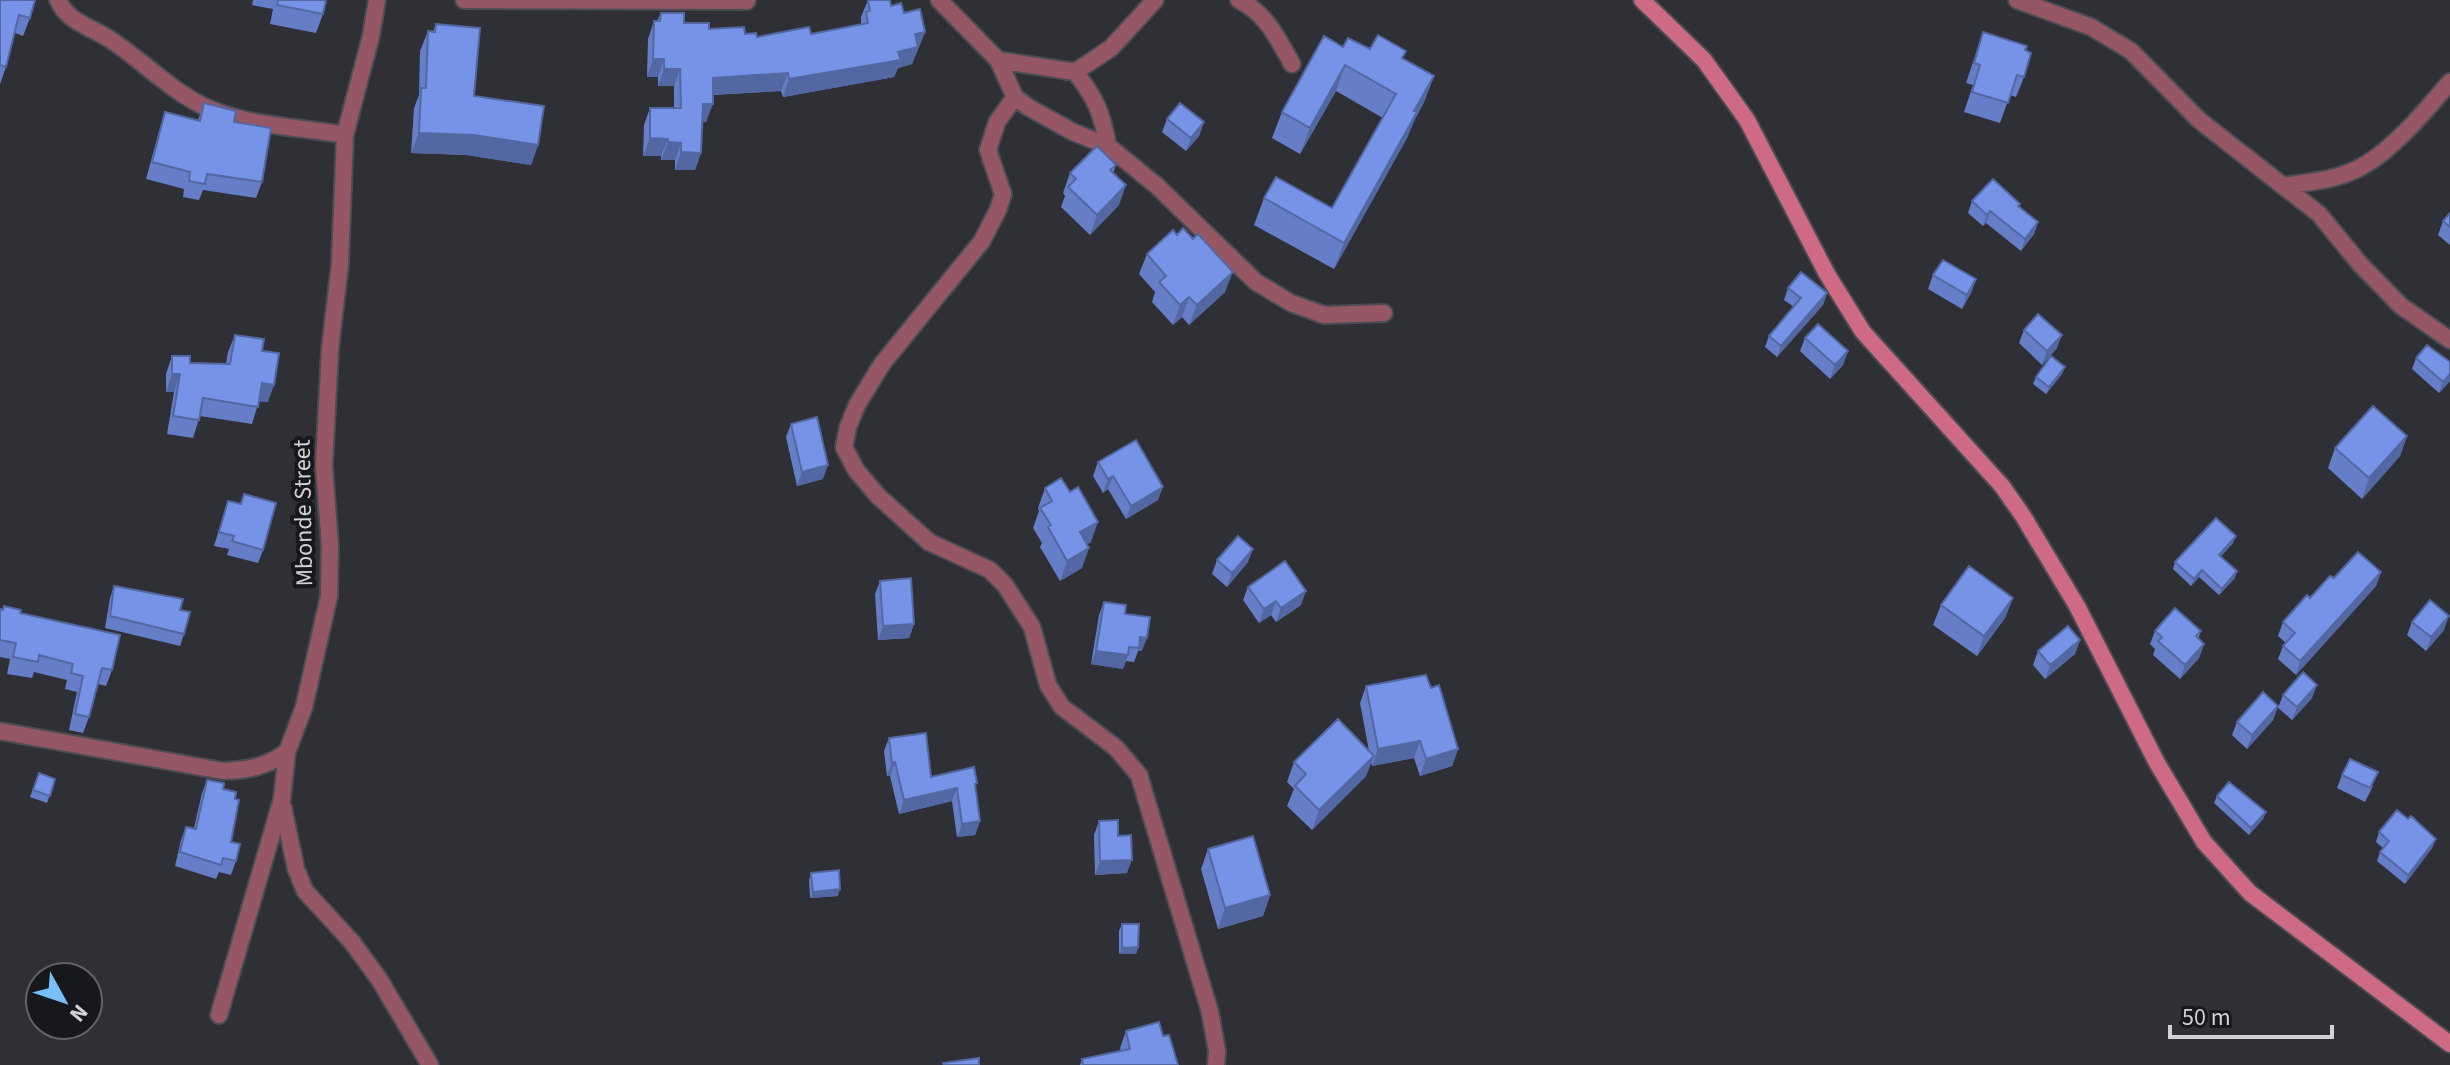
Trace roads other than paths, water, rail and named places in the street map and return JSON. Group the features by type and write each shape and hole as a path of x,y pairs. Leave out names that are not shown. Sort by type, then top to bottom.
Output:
{"street":[{"path":"58,0 68,15 105,35 178,90 210,109 254,124 302,127 345,135"},
{"name":"Mbonde Street","path":"219,1015 282,799 287,752 304,707 329,596 330,546 324,466 330,349 340,264 345,135 371,36 377,0"},
{"path":"464,0 747,1"},
{"path":"939,0 998,60 1015,97 1073,132 1108,146 1157,186 1256,282 1291,303 1324,315 1384,313"},
{"path":"998,60 1075,72 1111,48 1155,0"},
{"path":"1239,0 1268,24 1292,64"},
{"path":"1642,0 1704,60 1747,120 1827,274 1863,332 1982,463 2023,516 2077,606 2143,737 2204,842 2250,893 2450,1044"},
{"path":"2017,0 2091,27 2131,51 2199,120 2319,214 2368,273 2401,306 2450,340"},
{"path":"1075,72 1092,94 1102,114 1108,146"},
{"path":"2284,186 2336,177 2363,167 2417,122 2450,82"},
{"path":"1015,97 997,122 988,150 1003,194 998,210 982,241 882,364 857,405 844,447 856,470 878,496 929,542 990,570 1005,585 1032,627 1048,685 1062,707 1116,748 1139,775 1210,1012 1217,1051 1216,1065"},
{"path":"0,731 223,771 272,763 287,752"},
{"path":"282,799 286,832 305,891 352,942 379,979 430,1065"}]}
